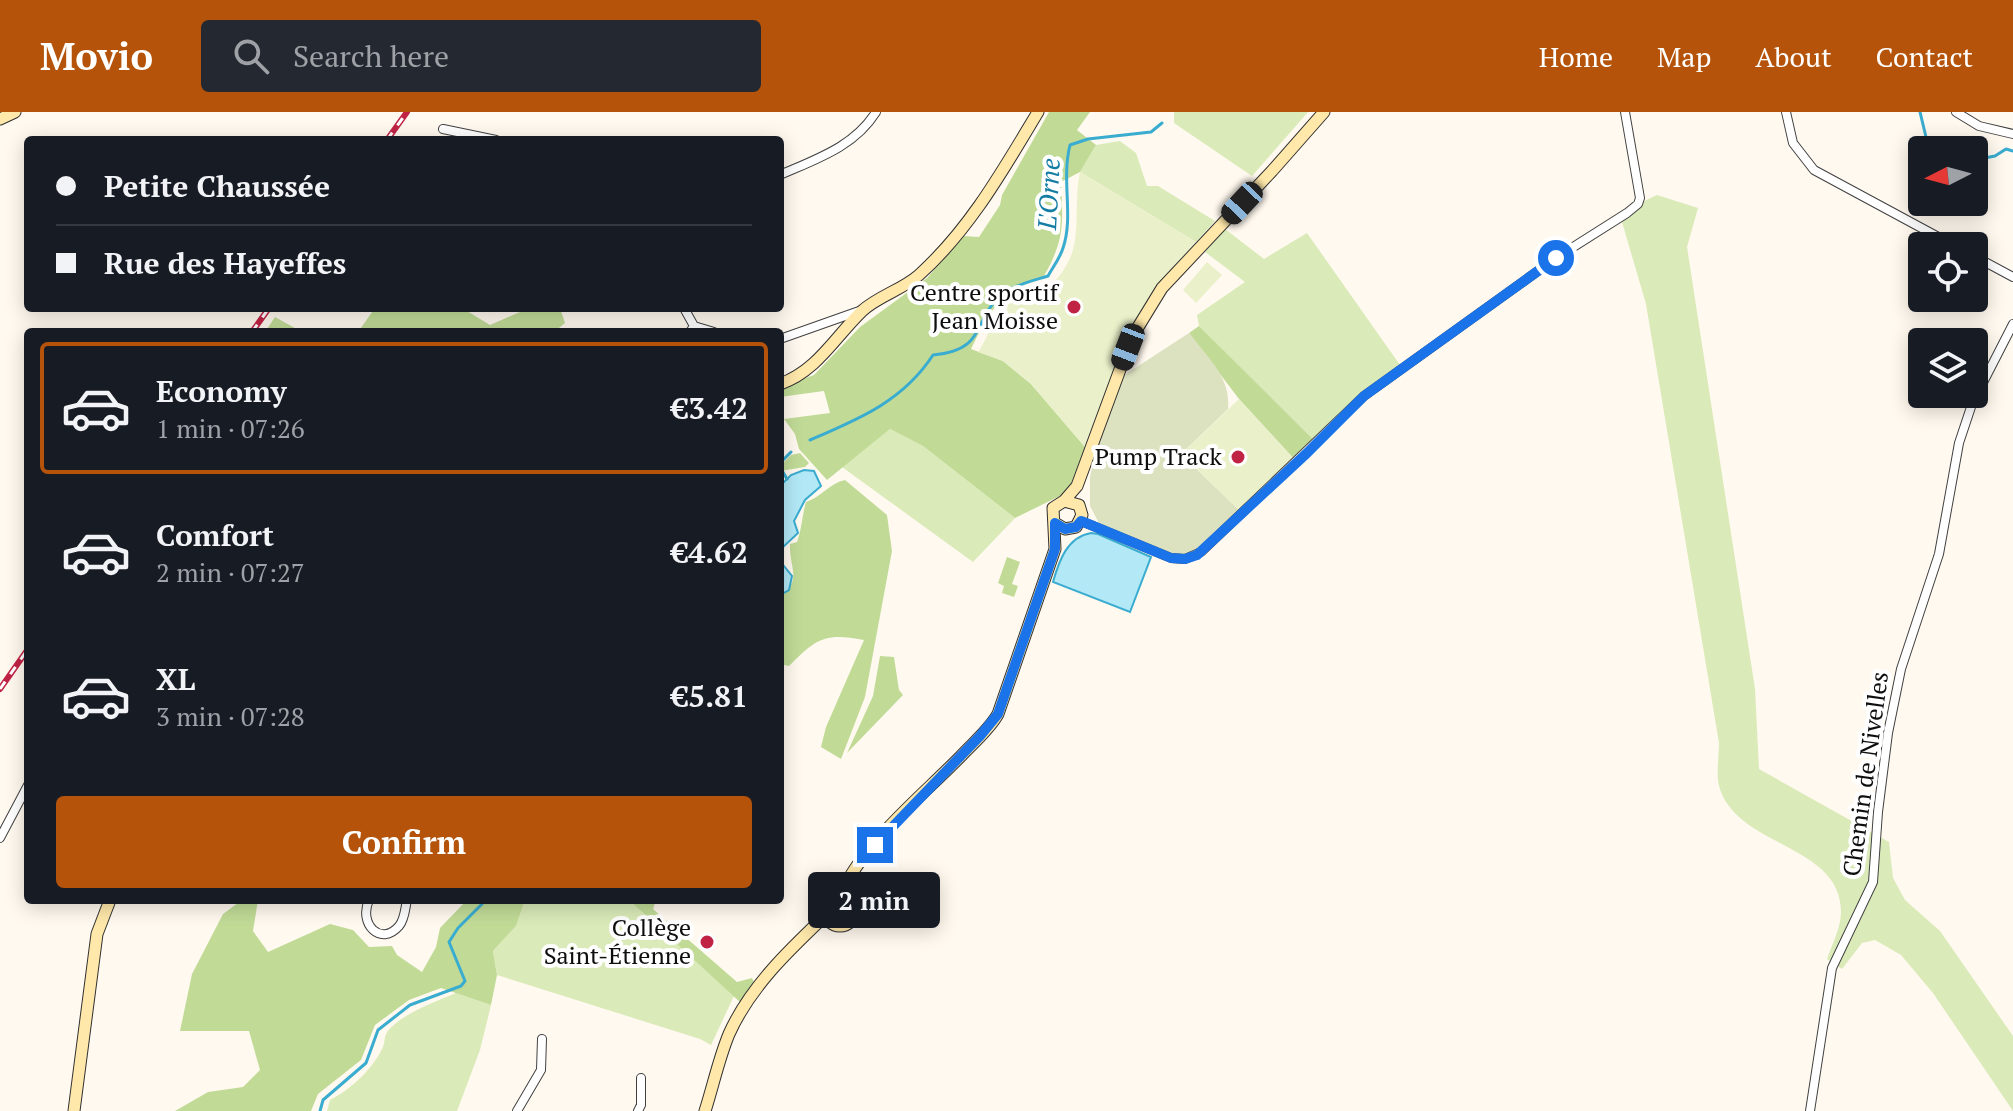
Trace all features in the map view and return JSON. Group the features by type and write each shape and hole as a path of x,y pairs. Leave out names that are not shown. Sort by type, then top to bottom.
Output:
{"street":[{"path":"0,119 15,112"},
{"path":"784,173 849,142 876,112"},
{"path":"784,338 862,310 915,279 994,188 1038,112"},
{"path":"845,898 856,868 891,827 995,720 1055,549 1053,508 1077,486 1132,337 1162,288 1324,112"},
{"path":"1055,523 1062,529 1076,525 1171,558 1185,559 1197,555 1364,396 1556,258 1638,204 1640,198 1625,112"},
{"path":"1786,112 1793,143 1814,170 1929,232"},
{"path":"1956,112 1979,126 2013,134"},
{"path":"443,129 477,136"},
{"path":"1988,264 2013,277"},
{"path":"784,383 795,379 816,362 862,310"},
{"name":"Chemin de Nivelles","path":"1810,1111 1832,968 1873,882 1888,733 1901,669 1939,554 1962,431 2013,324"},
{"path":"1055,549 1076,525 1079,505 1077,486"},
{"path":"1064,501 1079,505"},
{"path":"0,838 24,793"},
{"path":"830,920 828,901 845,898"},
{"path":"705,1111 728,1036 745,1004 810,930 830,920 846,925 852,919 855,911 845,898"},
{"path":"74,1111 97,934 108,904"},
{"path":"367,904 366,921 372,930 384,933 400,925 406,904"},
{"path":"517,1111 541,1070 542,1039"},
{"path":"638,1111 641,1105 641,1078"}],"green space":[{"path":"1049,112 1090,112 1077,130 1096,145 1080,172 1061,182 1061,231 1056,252 1044,276 1017,287 998,303 971,349 1003,361 1031,384 1085,447 1068,492 1015,518 923,446 890,429 827,480 799,449 795,434 784,419 830,413 824,391 784,396 784,386 814,375 860,327 927,278 964,236 979,237 1000,205 1002,195"},
{"path":"1174,112 1308,112 1252,176 1174,123"},
{"path":"1120,141 1136,153 1147,186 1158,186 1215,221 1196,242 1080,172 1096,145"},
{"name":"Centre sportif Jean Moisse","path":"1080,172 1196,242 1158,285 1124,343 1085,447 1031,384 1003,361 978,352 1002,309 1045,289 1065,267 1074,244"},
{"path":"1657,195 1698,208 1687,247 1755,689 1759,769 1889,842 1893,878 1905,900 1940,931 2013,1036 2013,1111 1933,993 1901,955 1875,940 1862,943 1842,969 1827,959 1841,918 1836,889 1824,872 1807,858 1745,822 1729,806 1719,786 1719,743 1646,304 1622,222 1642,202"},
{"path":"1225,229 1264,259 1307,233 1400,365 1346,407 1315,441 1199,326 1197,315 1245,282 1205,252"},
{"path":"1207,262 1222,275 1196,303 1183,290"},
{"path":"372,312 469,312 490,325 520,312 561,312 565,323 559,328 361,328"},
{"path":"275,317 295,328 268,328"},
{"path":"1199,326 1315,441 1295,460 1239,399 1189,333"},
{"path":"1189,333 1222,377 1228,409 1181,454 1240,511 1188,555 1172,554 1100,525 1090,506 1090,478 1123,376"},
{"name":"Pump Track","path":"1239,399 1295,460 1240,511 1181,454"},
{"path":"890,429 923,446 1015,518 973,562 842,467"},
{"path":"800,453 809,463 805,467 784,470 784,462 791,455"},
{"path":"845,480 887,515 892,551 865,697 841,759 821,747 826,727 864,640 839,637 822,640 806,649 789,666 784,665 784,594 793,579 790,544 797,542 806,502"},
{"path":"1007,557 1020,562 1012,584 1018,586 1014,597 1002,593 1004,586 998,583"},
{"path":"880,656 894,657 899,690 903,695 847,753 873,696"},
{"path":"237,904 257,904 253,931 268,952 330,924 353,930 369,947 392,946 397,955 422,972 436,947 440,928 463,904 524,904 516,926 493,951 497,975 491,1005 441,988 409,1000 375,1025 361,1060 318,1094 311,1111 175,1111 208,1092 243,1087 260,1070 249,1031 180,1031 192,974 223,914"},
{"path":"524,904 633,904 734,996 711,1045 497,975 493,951 516,926"},
{"path":"633,904 655,904 653,909 737,982 752,978 755,985 741,1003"},
{"path":"456,993 491,1005 480,1050 457,1111 327,1111 330,1100 367,1071 383,1047 391,1027 418,1010"}],"water":[{"path":"804,470 814,471 821,486 805,500 794,521 798,533 784,546 784,482 791,475"},
{"path":"1091,533 1151,557 1130,612 1053,582 1061,558 1070,545"},
{"path":"784,566 792,576 789,590 784,593"}],"waterway":[{"path":"1920,112 1926,136"},
{"name":"L'Orne","path":"810,440 863,416 894,397 933,355 951,352 972,339 995,301 1006,292 1048,276 1066,236 1070,145 1088,139 1151,132 1162,123"},
{"path":"1988,157 2006,149 2013,151"},
{"name":"L'Orne","path":"784,459 791,452"},
{"path":"784,474 787,479"},
{"name":"L'Orne","path":"320,1111 323,1100 366,1063 378,1030 410,1005 461,986 465,981 449,942 482,904"}],"railway":[{"path":"390,136 407,112"},
{"path":"255,328 266,312"},
{"path":"0,689 24,655"}],"place":[{"name":"Centre sportif Jean Moisse","path":"1074,307"},
{"name":"Pump Track","path":"1238,457"},
{"name":"Collège Saint-Étienne","path":"707,942"}],"route":[{"path":"875,845 995,720 1055,549 1055,523 1072,529 1081,521 1171,558 1181,560 1197,555 1325,436 1348,409 1556,258"}]}
